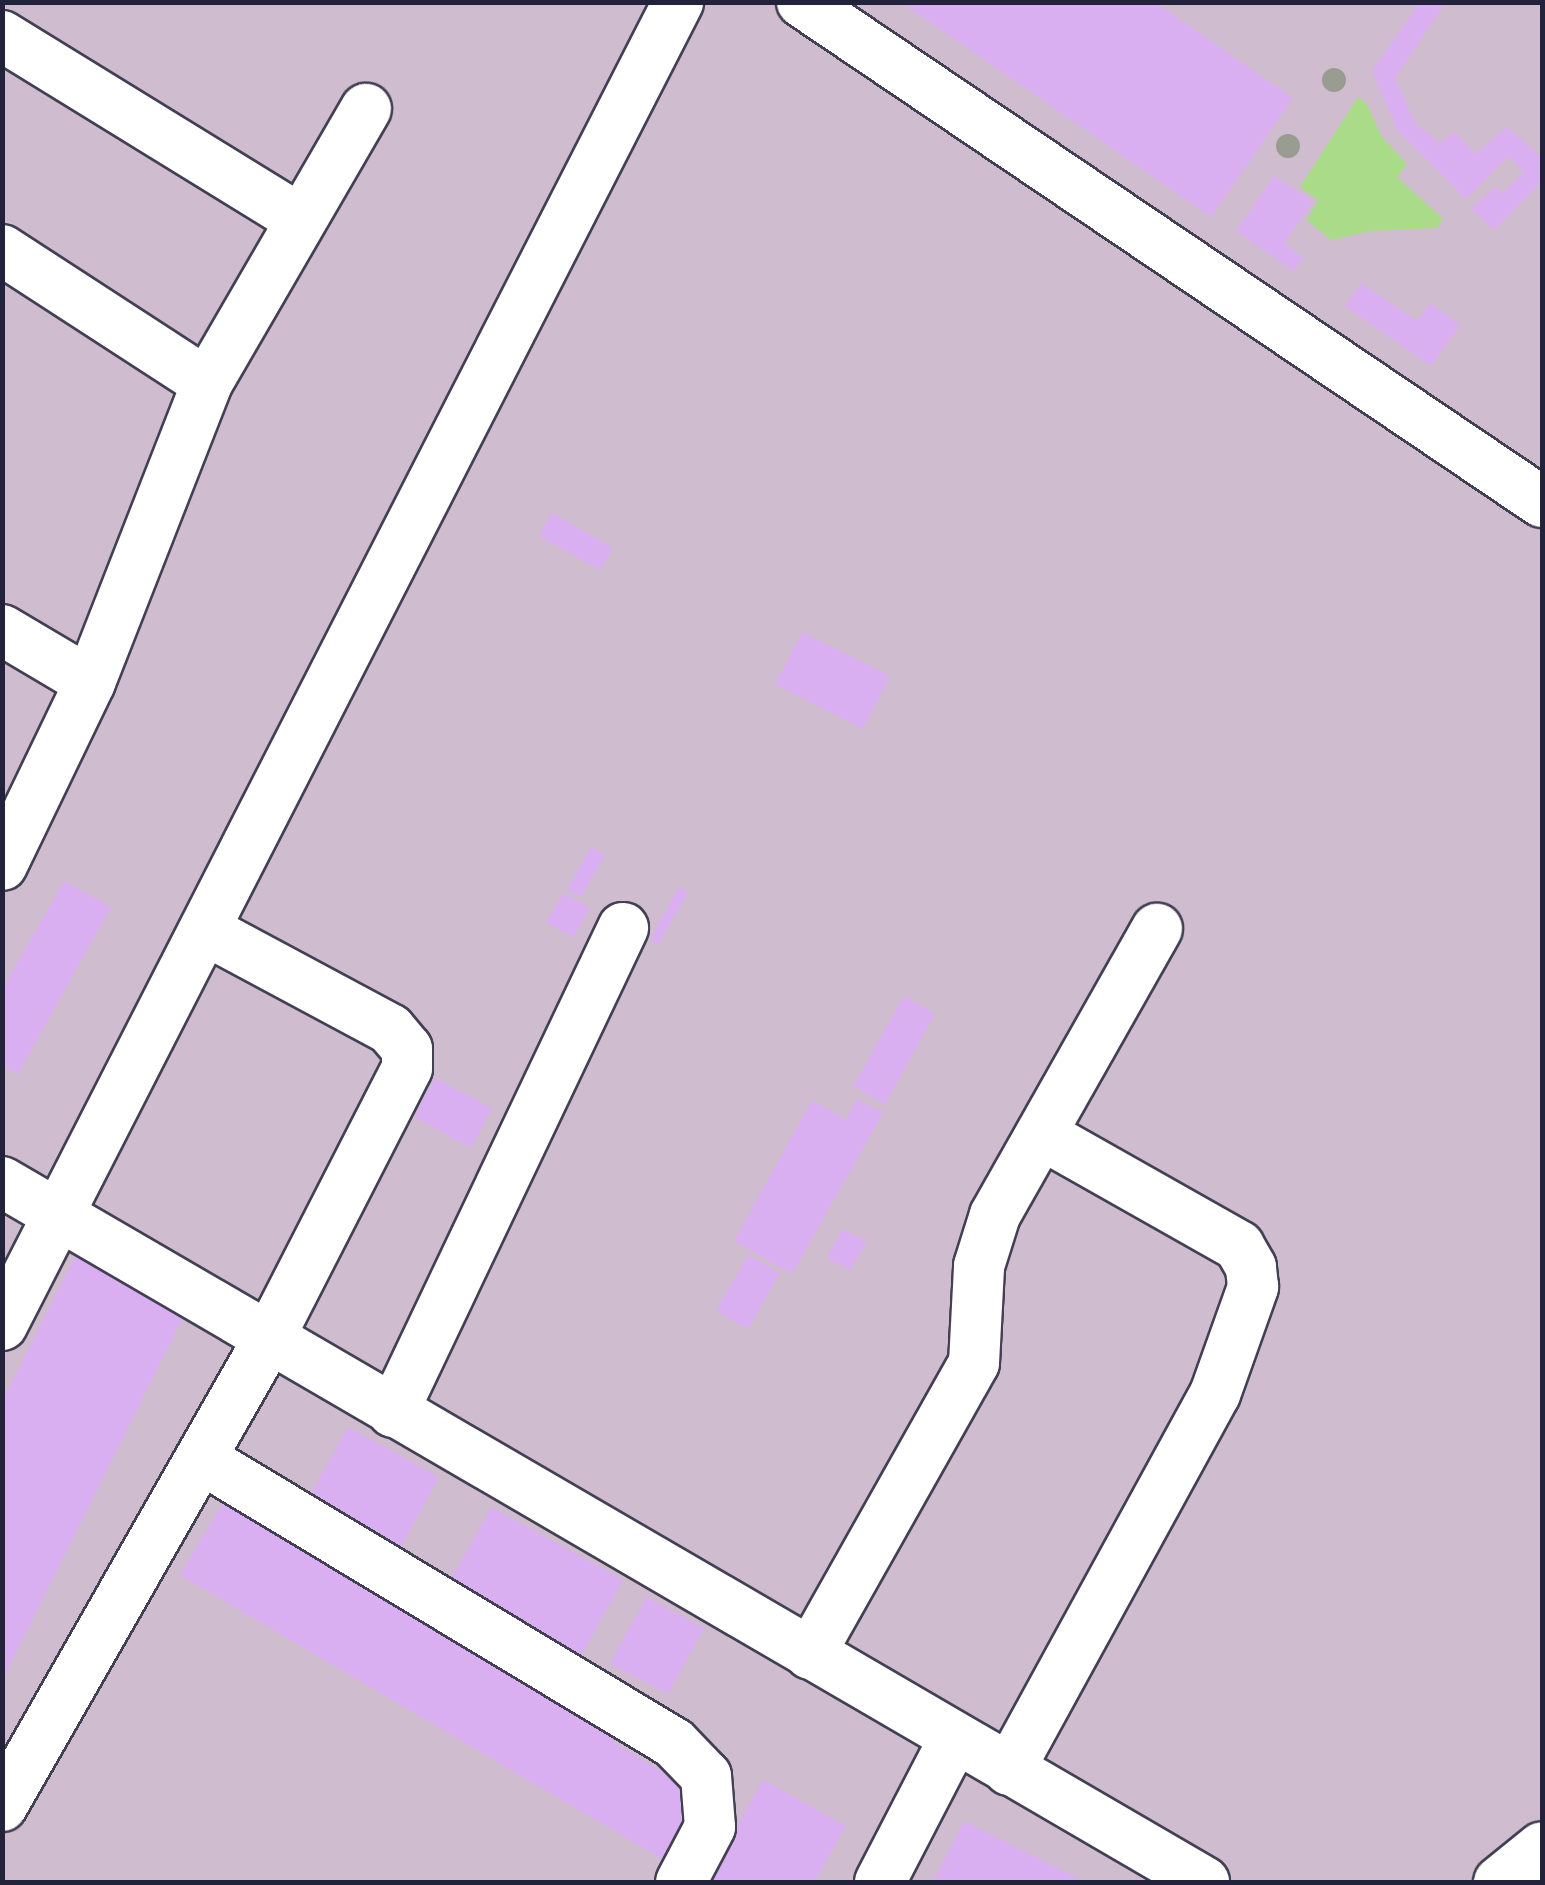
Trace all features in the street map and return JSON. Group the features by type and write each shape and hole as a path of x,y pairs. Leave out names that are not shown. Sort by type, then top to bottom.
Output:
{"lane":[{"path":"2,1325 678,2"},
{"path":"802,2 1542,502"},
{"path":"2,36 302,220"},
{"path":"2,865 90,682 207,383 366,109"},
{"path":"2,250 207,383"},
{"path":"2,630 90,682"},
{"path":"393,1412 623,928"},
{"path":"810,1654 974,1363 979,1266 995,1215 1157,929"},
{"path":"2,1806 268,1340 408,1068 407,1050 390,1030 205,930"},
{"path":"1010,1770 1215,1394 1253,1288 1251,1266 1239,1246 1041,1134"},
{"path":"2,1182 1204,1882"},
{"path":"202,1459 674,1743 706,1776 710,1827 681,1882"},
{"path":"880,1882 954,1739"},
{"path":"1498,1882 1542,1846"}],"shaded area":[{"path":"3,3 1542,3 1542,1882 3,1882"}],"green space":[{"path":"1358,97 1367,104 1382,137 1407,164 1397,177 1443,219 1437,228 1371,231 1331,240 1307,220 1318,200 1300,187"}],"building":[{"path":"901,2 1155,2 1293,98 1211,217"},
{"path":"1420,2 1446,2 1395,78 1415,123 1440,143 1455,132 1475,154 1507,127 1542,158 1542,181 1494,230 1471,209 1496,187 1503,193 1524,172 1509,156 1466,199 1398,131 1372,71"},
{"path":"1274,176 1313,201 1284,244 1304,258 1293,271 1236,231"},
{"path":"1362,283 1417,321 1430,303 1460,325 1431,366 1345,306"},
{"path":"552,513 613,548 600,570 539,536"},
{"path":"802,632 890,676 863,729 775,684"},
{"path":"591,847 605,855 581,897 567,890"},
{"path":"64,881 111,907 18,1074 2,1065 2,990"},
{"path":"679,887 688,892 658,945 650,940"},
{"path":"563,893 590,908 573,937 546,923"},
{"path":"904,996 935,1014 885,1104 853,1086"},
{"path":"435,1078 492,1108 471,1148 414,1117"},
{"path":"857,1099 883,1113 792,1274 734,1241 812,1100 846,1120"},
{"path":"843,1229 867,1242 850,1270 827,1258"},
{"path":"80,1246 191,1301 2,1681 2,1402"},
{"path":"748,1255 780,1273 748,1329 716,1311"},
{"path":"348,1427 439,1477 401,1547 309,1497"},
{"path":"223,1503 617,1734 612,1742 700,1794 662,1859 180,1575"},
{"path":"491,1507 623,1580 580,1658 448,1585"},
{"path":"646,1597 704,1628 668,1694 610,1664"},
{"path":"763,1780 846,1826 814,1882 706,1882"},
{"path":"964,1821 1085,1882 933,1882"}]}
